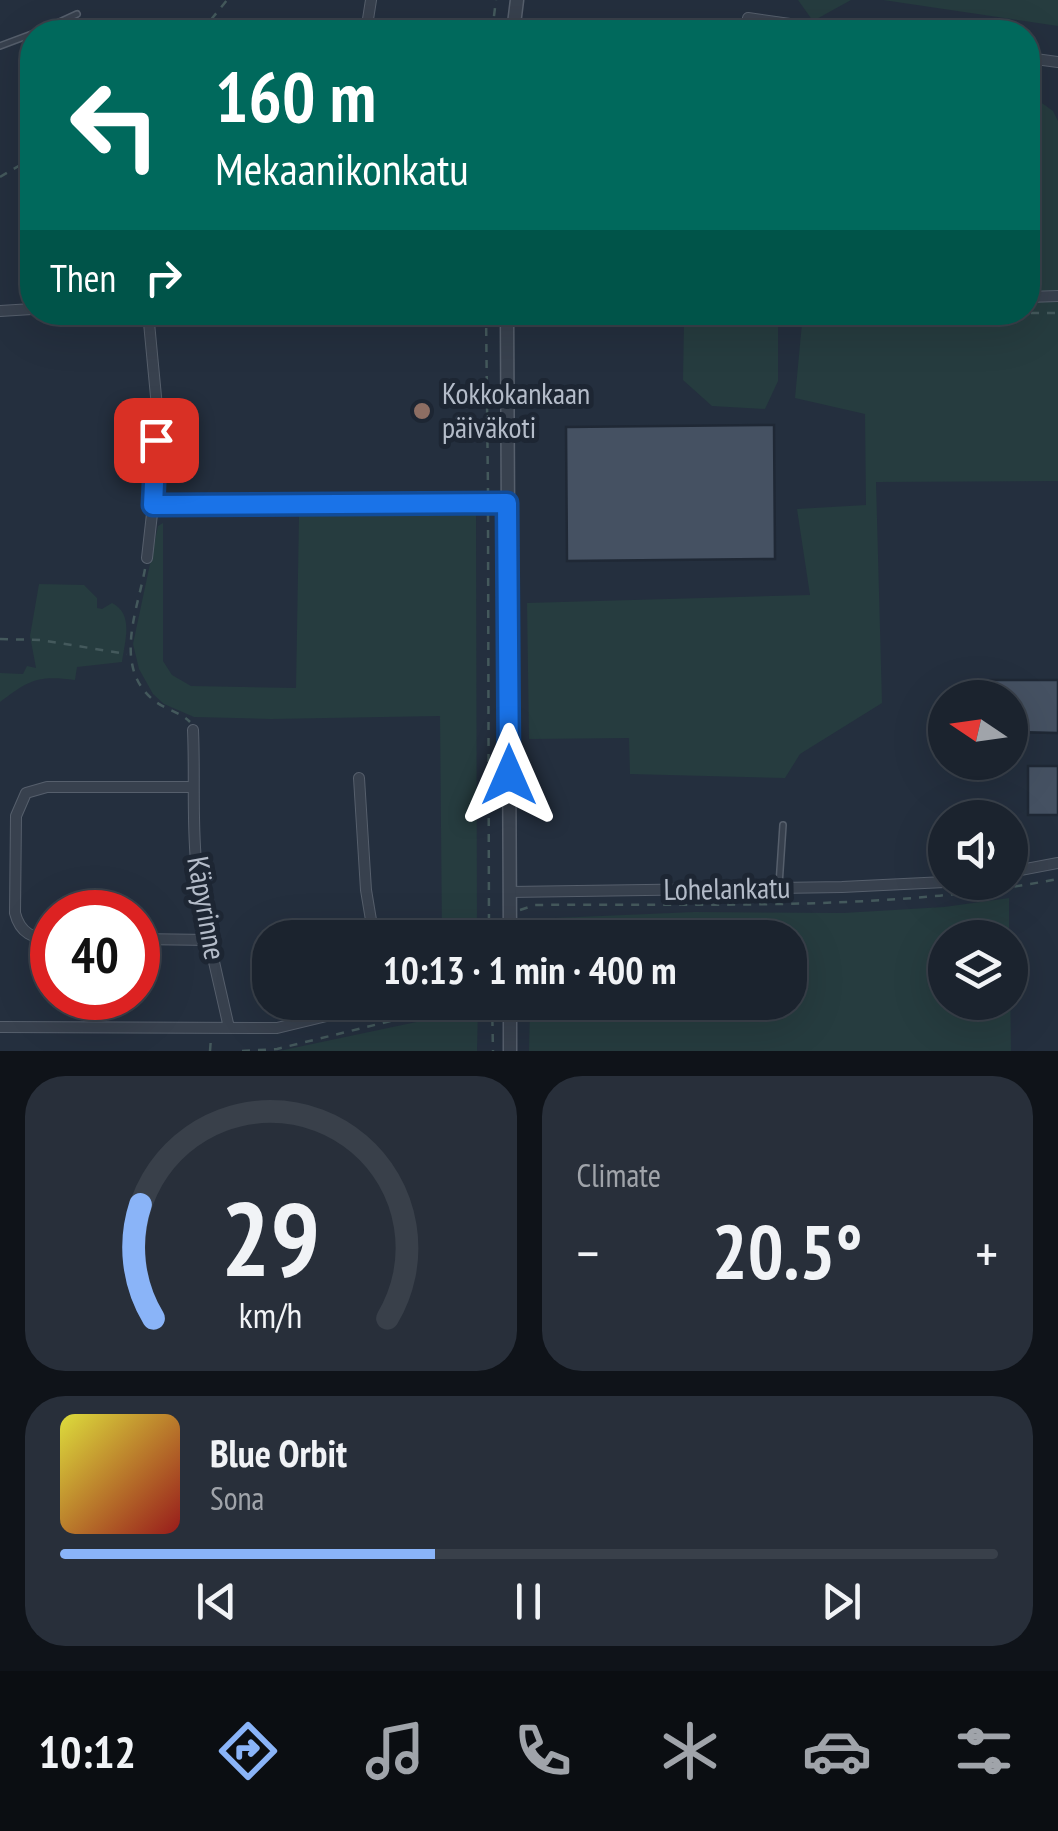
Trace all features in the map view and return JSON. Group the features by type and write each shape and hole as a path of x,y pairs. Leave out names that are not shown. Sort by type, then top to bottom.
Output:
{"street":[{"path":"748,18 762,20"},
{"path":"147,558 157,407 149,325"},
{"path":"506,325 510,920"},
{"path":"153,505 507,503"},
{"name":"Käpyrinne","path":"194,730 196,862 229,1028"},
{"path":"359,778 371,920"},
{"path":"30,934 18,923 15,913 16,816 26,793 47,787 193,788"},
{"path":"1028,869 1058,863"},
{"name":"Lohelankatu","path":"510,892 928,883"},
{"path":"160,939 210,940"},
{"path":"0,1027 277,1028 310,1020"},
{"path":"510,1020 510,1051"}],"lane":[{"path":"64,20 77,14"},
{"path":"779,888 784,824"}],"path":[{"path":"210,20 228,0"},
{"path":"486,325 489,920"},
{"path":"147,558 129,642 130,655 145,690 157,702 186,718 194,730"},
{"path":"0,639 40,640 130,655"},
{"path":"489,913 510,913 535,905 844,903 941,896 1058,879"},
{"path":"242,1051 278,1048 393,1020"},
{"path":"492,1020 492,1051"}],"green space":[{"path":"798,0 851,0 815,20"},
{"path":"883,0 1058,0 1058,26 1040,23 1040,20"},
{"path":"1040,102 1053,111 1058,121 1058,481 876,482 882,703 800,754 785,778 630,774 629,738 529,739 527,603 810,595 797,509 866,505 865,414 795,398 802,325 1040,325"},
{"path":"684,325 778,325 778,381 765,409 712,406 683,380"},
{"path":"476,514 477,920 442,920 440,716 194,717 164,704 153,694 139,669 133,644 158,526 163,523 163,661 172,675 191,686 296,688 299,516"},
{"path":"39,584 84,585 97,598 97,608 112,603 119,608 126,621 122,662 77,667 75,680 34,681 0,702 0,673 23,674 27,666 36,668 30,636"},
{"path":"1009,900 1009,920 928,920 928,1020 1011,1020 1011,1051 529,1051 530,1020 807,1020 807,920 532,919 694,912 843,913"},
{"path":"426,1020 478,1020 477,1051 279,1051"}],"building":[{"path":"774,425 775,559 567,561 566,427"},
{"path":"1028,680 1058,680 1058,733 1028,732"},
{"path":"1028,766 1058,766 1058,815 1028,815"}],"place":[{"name":"Kokkokankaan päiväkoti","path":"422,411"}],"route":[{"path":"156,440 153,505 507,503 509,775"}]}
